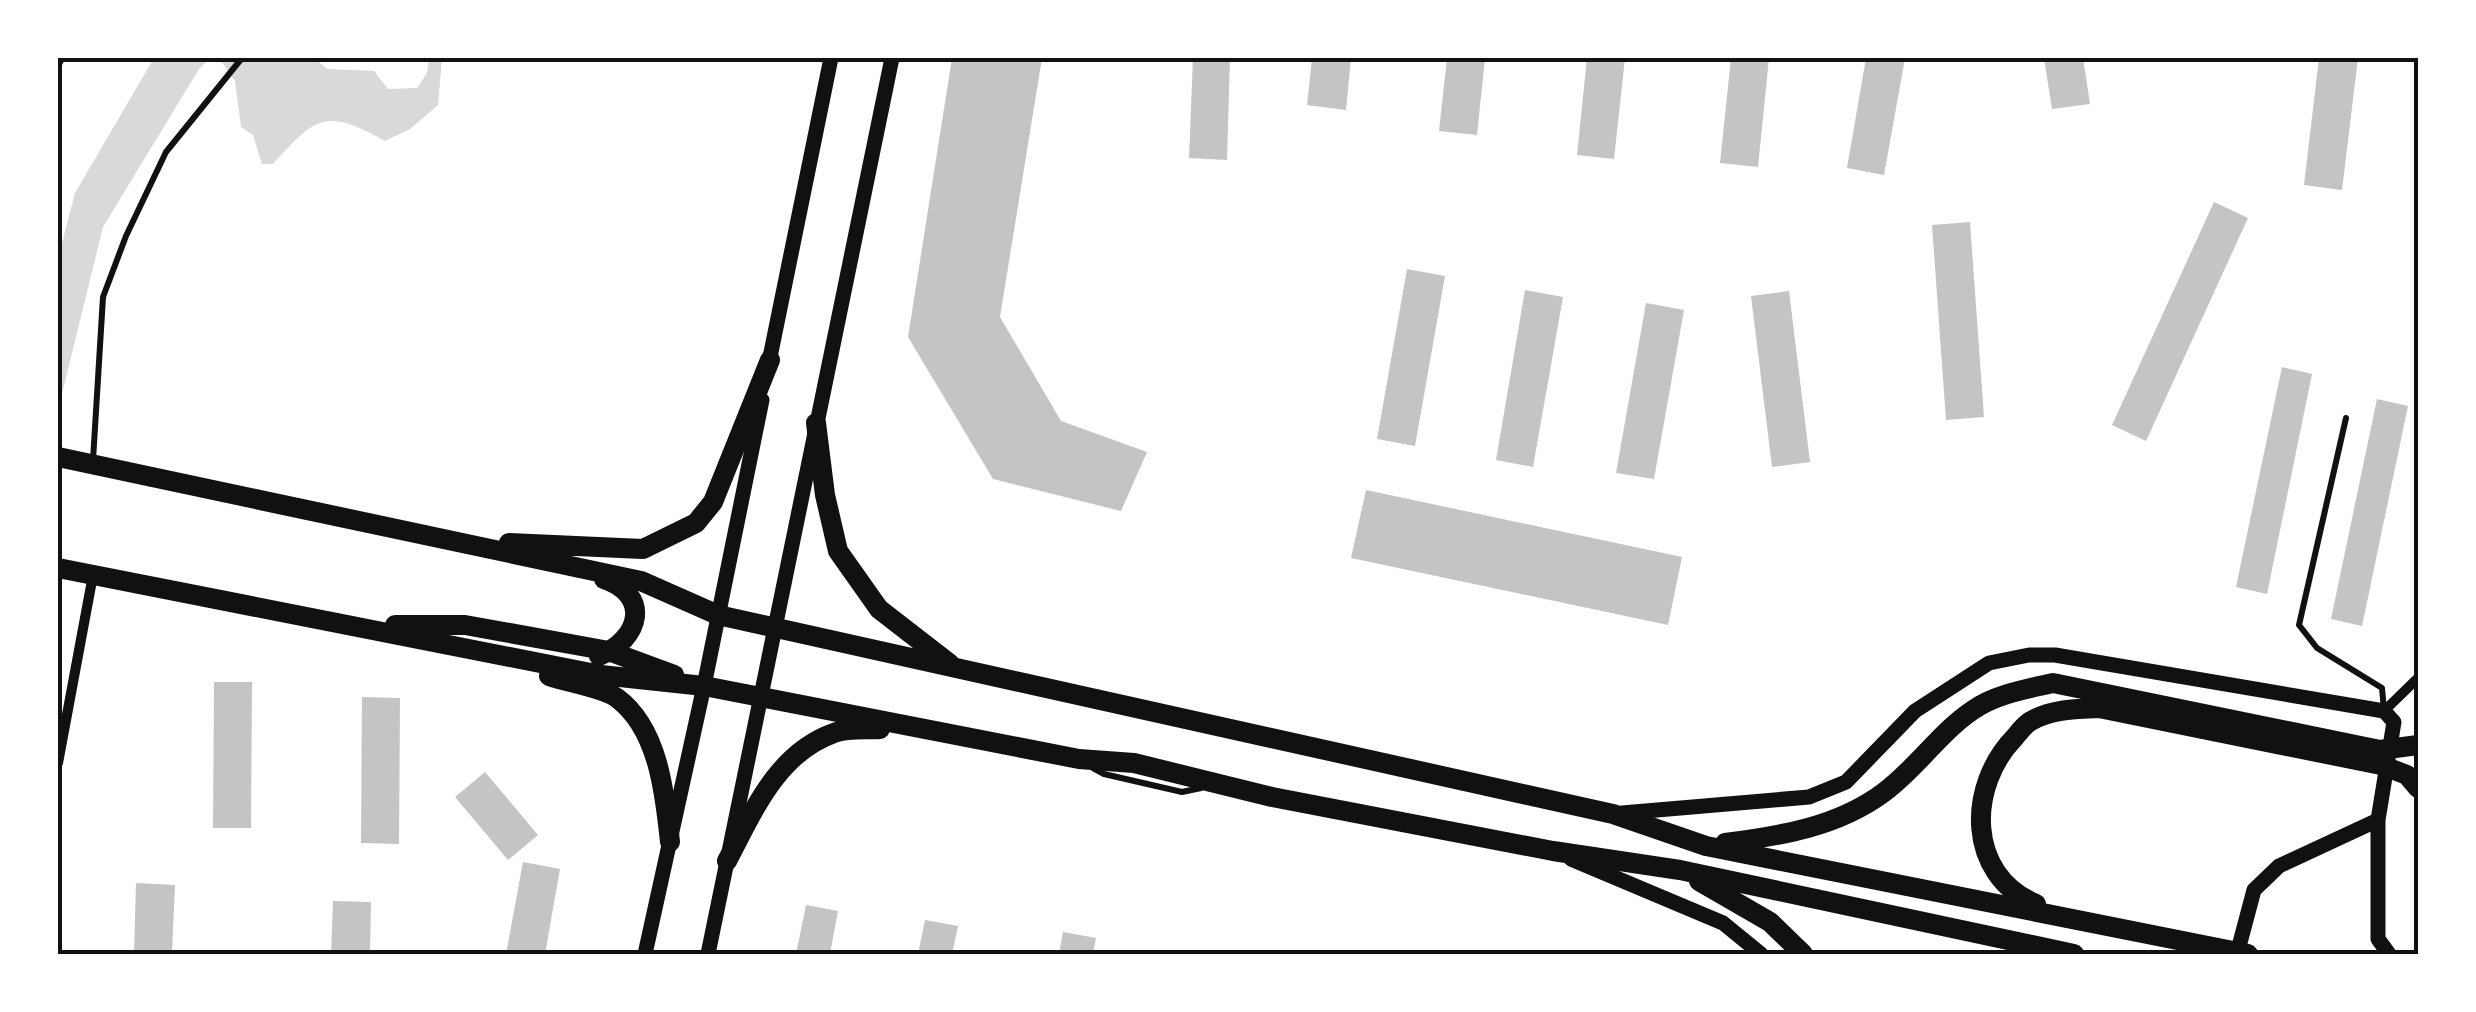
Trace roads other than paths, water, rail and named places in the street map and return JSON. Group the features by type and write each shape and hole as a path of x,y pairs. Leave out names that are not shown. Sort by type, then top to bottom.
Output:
{"main road":[{"path":"448,541 643,549 696,523 713,502 770,360"},
{"path":"816,423 824,495 838,551 879,610 956,668"},
{"path":"62,458 641,582 718,615 1613,814 1706,846 2070,918 2245,946"},
{"path":"538,662 590,660 609,652 628,636 636,618 636,607 622,586 556,564"},
{"path":"58,568 601,675 704,686 1079,760 1134,763 1217,784 1554,851 1680,870 2074,954"},
{"path":"348,625 464,625 609,652 704,686"},
{"path":"437,643 616,696 641,727 663,777 670,842"},
{"path":"1706,846 1776,837 1830,822 1882,794 1974,709 2014,692 2053,684 2380,758 2413,781"},
{"path":"2070,918 2022,898 1996,876 1980,836 1983,785 2000,752 2030,721 2065,709 2099,708 2380,758 2418,745"},
{"path":"727,861 770,780 808,746 836,732 912,727"},
{"path":"1680,870 1770,922 1803,954"},
{"path":"2008,954 2041,948"}],"street":[{"path":"644,954 704,686 830,58"},
{"path":"708,954 892,58"},
{"path":"58,763 94,575"},
{"path":"1613,814 1809,797 1846,782 1915,711 1989,663 2029,655 2055,656 2384,711 2394,722 2378,820 2378,940 2389,954"},
{"path":"2384,711 2418,678"},
{"path":"2237,954 2245,946 2254,890 2279,866 2378,820"},
{"path":"1554,851 1724,923 1761,954"}],"lane":[{"path":"92,466 103,298 126,236 166,152 242,58"},
{"path":"2346,418 2299,624 2317,648 2382,688 2384,711"}]}
